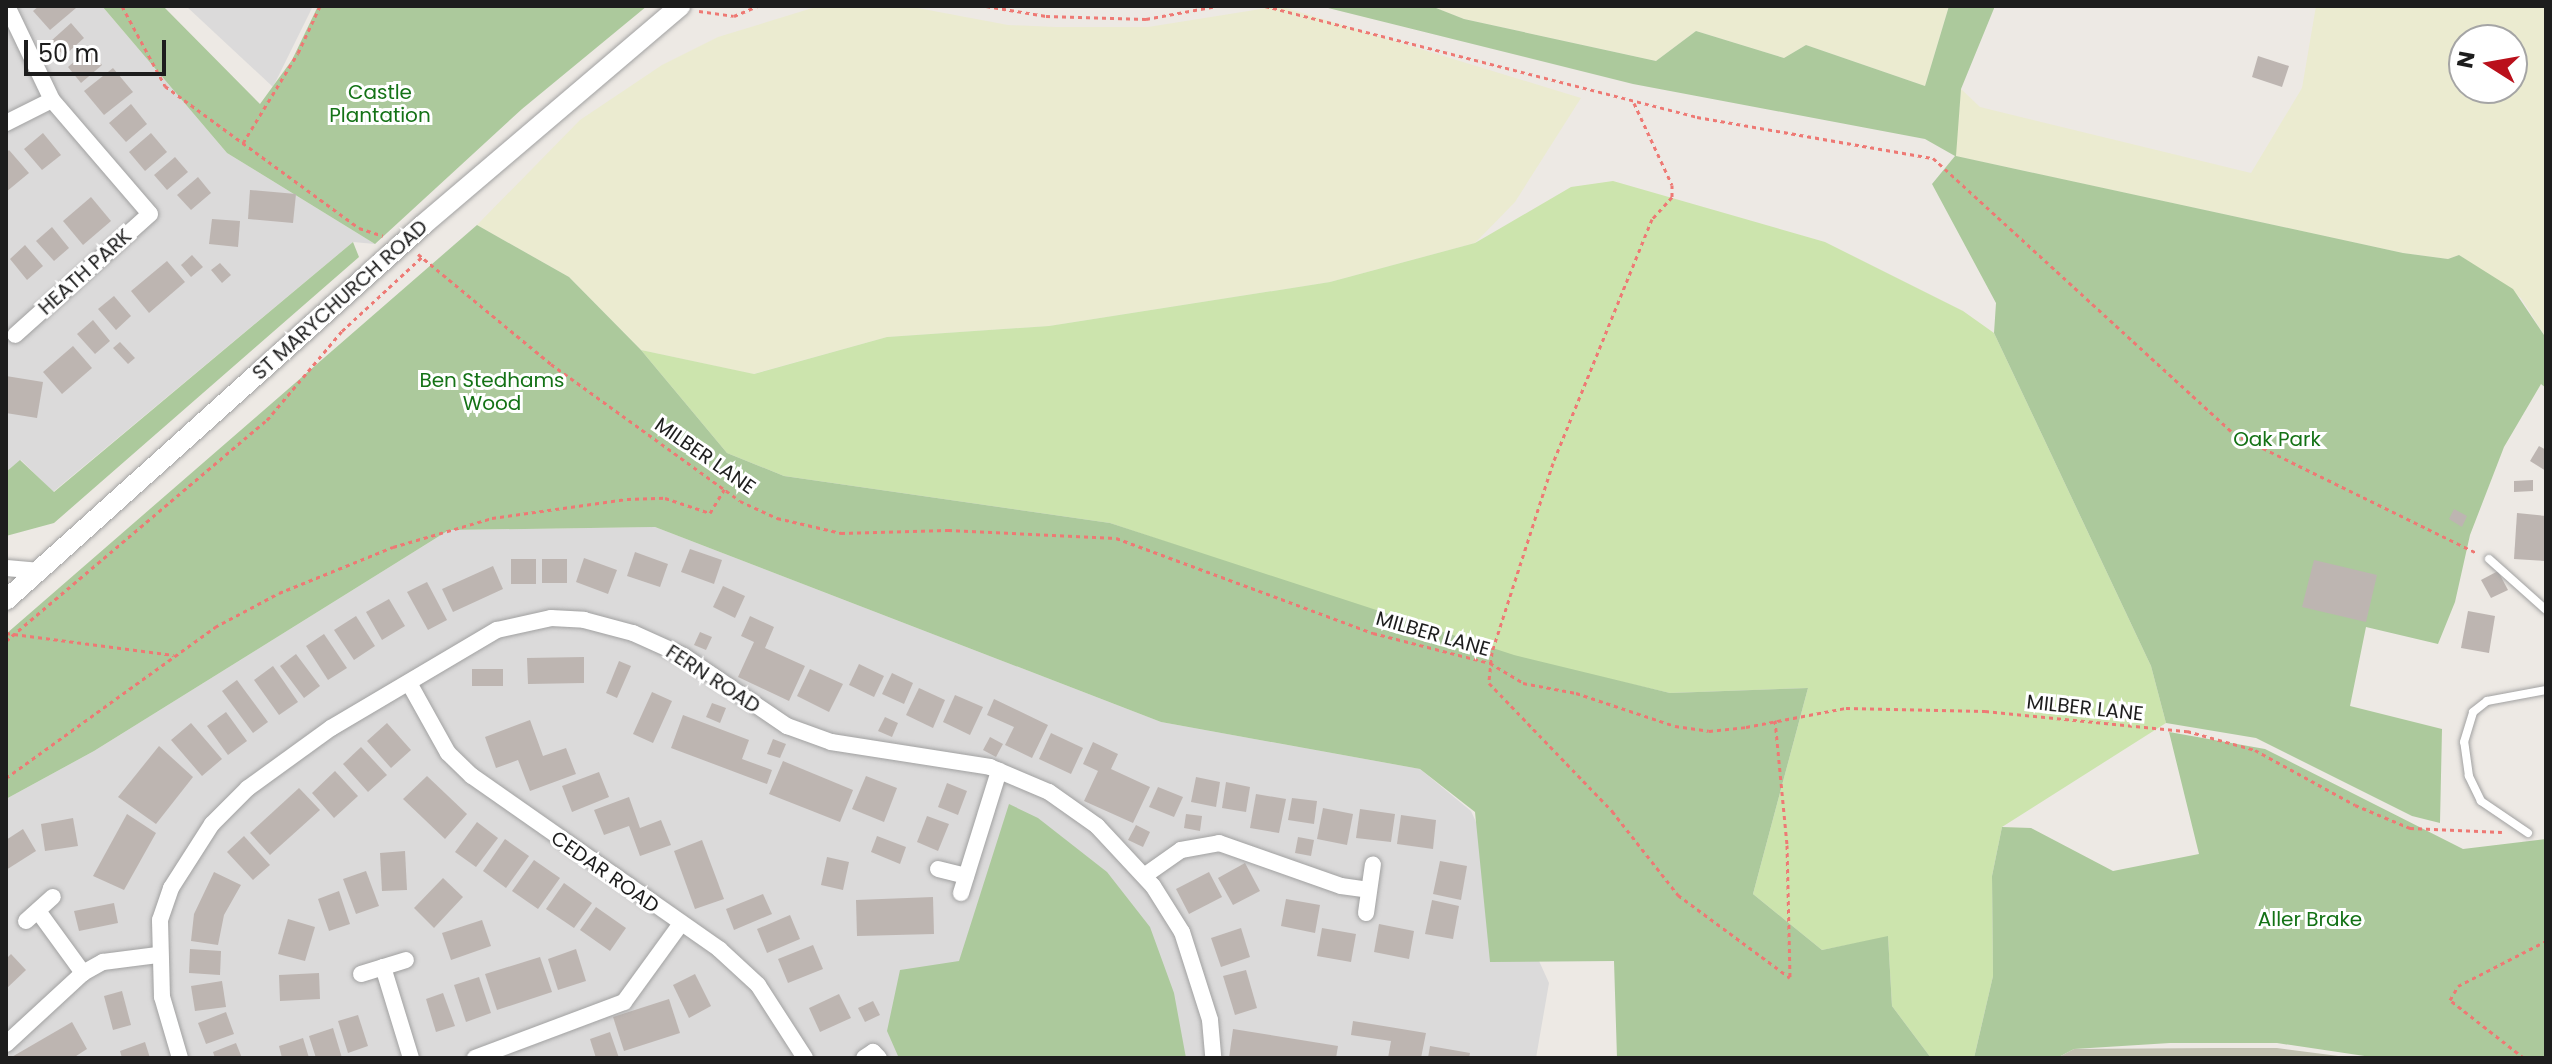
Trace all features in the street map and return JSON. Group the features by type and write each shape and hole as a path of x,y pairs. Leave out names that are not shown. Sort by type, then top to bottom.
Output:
{"street":[{"name":"HEATH PARK","path":"7,6 52,100 150,214 15,335"},
{"name":"ST MARYCHURCH ROAD","path":"6,600 404,242 680,6"},
{"path":"6,123 52,100"},
{"path":"6,568 38,571"},
{"name":"FERN ROAD","path":"180,1058 162,997 158,955 160,920 171,888 212,824 248,788 331,728 497,630 551,618 584,620 633,633 684,656 787,726 831,742 999,771 1049,792 1097,826 1144,876 1182,932 1210,1020 1213,1058"},
{"name":"CEDAR ROAD","path":"409,683 448,753 472,776 680,925 719,949 758,985 805,1058"},
{"path":"961,893 999,771"},
{"path":"1144,876 1181,850 1219,843 1341,886 1369,890"},
{"path":"1366,913 1373,864"},
{"path":"938,869 966,876"},
{"path":"53,897 32,916 83,973"},
{"path":"475,1058 624,1002 680,925"},
{"path":"6,1044 83,973 103,962 158,955"},
{"path":"361,974 406,960"},
{"path":"383,967 411,1058"},
{"path":"864,1058 873,1052 879,1058"}],"lane":[{"path":"2489,559 2546,610"},
{"path":"2528,833 2481,801 2469,776 2464,742 2473,712 2487,701 2546,690"}],"path":[{"path":"122,6 165,86 359,228 404,242"},
{"path":"243,143 298,53 320,6"},
{"path":"689,6 734,16 758,6"},
{"path":"986,6 1046,16 1146,19 1217,6"},
{"path":"1265,6 1634,103 1933,158 2234,434 2489,559"},
{"path":"1634,103 1672,185 1672,197 1652,219 1553,463 1490,663 1489,683 1612,811 1678,895 1790,978 1787,845 1775,720"},
{"name":"MILBER LANE","path":"404,242 551,364 725,488 777,518 841,533 948,530 1116,538 1373,633 1490,663 1523,683 1576,693 1675,726 1709,731 1846,708 1926,709 2187,731 2255,750 2355,805 2410,828 2528,833"},
{"path":"6,641 8,634 267,420 342,331 422,257"},
{"path":"6,778 174,655 244,608 438,534 492,518 627,499 665,498 710,513 725,488"},
{"path":"8,634 174,655"},
{"path":"2524,1058 2450,1000 2458,986 2546,941"}],"shaded area":[{"path":"6,6 102,6 227,153 375,244 353,242 53,492 21,460 6,472"},
{"path":"186,6 313,6 273,87"},
{"path":"655,527 1161,722 1420,769 1471,811 1549,983 1536,1058 6,1058 6,799 94,751 449,530"},
{"path":"2277,1048 2354,1058 2057,1058 2074,1049"}],"green space":[{"name":"Castle Plantation","path":"102,6 163,6 260,104 292,60 318,6 647,6 522,109 375,244 227,153"},
{"path":"819,6 907,6 1008,25 1148,27 1280,6 1581,98 1515,202 1475,243 1330,282 1049,326 887,337 753,374 641,350 569,277 477,225 580,120 662,65 718,37"},
{"name":"Oak Park","path":"1320,6 1431,6 1464,19 1656,61 1696,31 1784,58 1806,45 1925,86 1949,6 1995,6 1961,89 1956,156 2403,253 2448,259 2459,255 2513,289 2546,338 2546,388 2541,384 2504,447 2470,535 2455,602 2438,644 2366,627 2350,706 2442,729 2440,823 2412,816 2256,738 2166,723 2151,666 1994,333 1996,303 1932,184 1955,156 1925,139 1633,84"},
{"path":"1431,6 1949,6 1925,86 1806,45 1784,58 1696,31 1656,61 1464,19"},
{"path":"2316,6 2546,6 2546,338 2521,298 2459,255 2448,259 2403,253 1955,156 1961,89 1980,107 2251,173 2302,88"},
{"path":"1613,181 1825,242 1963,311 1994,333 2151,666 2166,723 2002,827 1992,876 1993,976 1974,1058 1931,1058 1892,1006 1888,937 1822,950 1753,894 1808,688 1670,693 1492,652 1110,523 784,476 727,453 641,350 754,374 887,337 1049,326 1330,282 1475,243 1571,187"},
{"name":"Ben Stedhams Wood","path":"477,225 569,277 641,350 727,453 784,476 1110,523 1514,655 1670,693 1808,688 1753,894 1822,950 1888,936 1892,1006 1931,1058 1617,1058 1614,961 1490,962 1475,812 1420,769 1161,722 655,527 449,530 94,751 6,799 6,634"},
{"path":"353,242 359,257 54,523 6,536 6,472 20,460 54,492"},
{"name":"Aller Brake","path":"2169,732 2265,749 2463,849 2546,839 2546,1058 2378,1058 2277,1043 2170,1043 2074,1049 2057,1058 1974,1058 1993,976 1992,876 2002,827 2031,828 2113,871 2199,854"},
{"path":"1009,804 1038,818 1107,872 1150,927 1174,993 1186,1058 898,1056 887,1031 900,970 959,961"}],"building":[{"path":"39,6 76,8 50,30 33,11"},
{"path":"71,23 84,38 64,56 51,41"},
{"path":"89,49 102,65 81,83 68,67"},
{"path":"2258,56 2289,66 2282,87 2252,77"},
{"path":"113,68 133,92 104,115 84,91"},
{"path":"131,104 147,124 126,142 109,123"},
{"path":"43,133 61,155 42,170 24,149"},
{"path":"151,133 167,152 145,171 129,152"},
{"path":"9,150 29,173 6,192 6,153"},
{"path":"175,157 188,172 167,190 154,175"},
{"path":"198,177 211,193 191,210 177,195"},
{"path":"250,190 296,194 293,223 248,219"},
{"path":"91,197 111,221 83,245 63,221"},
{"path":"212,219 240,221 238,247 209,244"},
{"path":"52,227 69,248 54,261 36,241"},
{"path":"25,245 43,266 27,280 10,259"},
{"path":"192,255 203,267 191,277 181,265"},
{"path":"167,261 185,282 149,313 131,291"},
{"path":"220,263 231,275 222,283 211,270"},
{"path":"114,296 131,316 116,330 98,309"},
{"path":"93,320 110,341 95,354 77,334"},
{"path":"120,342 135,358 128,364 113,348"},
{"path":"73,346 92,368 62,394 43,372"},
{"path":"6,376 43,382 37,418 6,413"},
{"path":"2539,446 2546,450 2546,471 2530,461"},
{"path":"2533,480 2533,491 2514,492 2514,481"},
{"path":"2454,509 2467,516 2462,527 2449,519"},
{"path":"2517,513 2546,516 2544,561 2514,559"},
{"path":"690,549 722,560 714,584 681,572"},
{"path":"635,552 668,564 660,587 627,576"},
{"path":"584,558 617,570 608,594 576,582"},
{"path":"511,559 536,559 536,584 511,584"},
{"path":"542,559 567,559 567,583 542,583"},
{"path":"2314,560 2377,575 2366,622 2302,607"},
{"path":"493,566 503,589 453,612 442,589"},
{"path":"2498,571 2508,590 2491,598 2481,580"},
{"path":"427,582 447,620 428,630 407,592"},
{"path":"723,586 745,596 735,618 713,607"},
{"path":"389,599 405,626 382,640 366,612"},
{"path":"2468,611 2495,616 2489,653 2461,648"},
{"path":"356,616 375,646 354,660 334,630"},
{"path":"750,616 774,627 765,648 805,666 789,701 738,677 754,642 741,636"},
{"path":"700,632 712,637 706,650 694,645"},
{"path":"324,634 347,668 328,680 306,646"},
{"path":"296,654 320,686 304,698 280,666"},
{"path":"584,657 584,683 528,684 527,658"},
{"path":"619,661 631,666 617,698 606,693"},
{"path":"859,664 884,676 874,697 849,685"},
{"path":"273,666 298,702 279,715 254,680"},
{"path":"472,669 503,669 503,686 472,686"},
{"path":"810,669 843,684 829,712 797,696"},
{"path":"892,673 913,683 904,704 882,694"},
{"path":"237,680 268,722 253,733 222,691"},
{"path":"919,688 945,700 933,728 906,715"},
{"path":"652,692 672,701 653,743 633,734"},
{"path":"955,695 983,707 970,735 943,722"},
{"path":"994,699 1048,725 1032,758 1005,745 1014,727 987,715"},
{"path":"712,703 726,708 720,723 706,717"},
{"path":"226,712 247,741 228,755 207,726"},
{"path":"683,715 749,740 742,759 772,770 767,784 671,748"},
{"path":"885,717 898,723 892,737 878,731"},
{"path":"530,720 543,756 566,748 576,774 530,791 518,760 496,768 485,737"},
{"path":"191,723 222,759 202,776 171,740"},
{"path":"387,723 411,750 391,768 367,741"},
{"path":"1051,733 1083,748 1071,774 1039,759"},
{"path":"990,737 1003,744 996,757 983,750"},
{"path":"773,739 786,744 780,758 767,754"},
{"path":"1093,742 1118,754 1111,769 1150,787 1133,823 1084,801 1098,771 1083,764"},
{"path":"159,746 193,777 156,824 118,797"},
{"path":"361,747 387,775 368,792 343,764"},
{"path":"783,761 853,790 840,822 769,794"},
{"path":"335,771 358,796 334,818 312,793"},
{"path":"599,772 609,797 572,812 562,786"},
{"path":"427,776 467,814 445,839 403,799"},
{"path":"866,776 897,788 884,822 852,809"},
{"path":"1196,777 1220,782 1216,807 1191,802"},
{"path":"1226,782 1250,787 1246,812 1222,808"},
{"path":"947,783 967,791 958,815 938,807"},
{"path":"1158,787 1183,797 1174,817 1149,807"},
{"path":"299,788 320,810 270,855 250,833"},
{"path":"1256,794 1286,799 1279,833 1250,828"},
{"path":"629,797 640,828 661,820 671,845 640,856 629,826 604,835 594,810"},
{"path":"1292,798 1317,801 1314,824 1288,820"},
{"path":"1323,808 1353,814 1347,845 1317,839"},
{"path":"1360,809 1395,814 1391,842 1356,838"},
{"path":"127,814 156,833 124,890 93,876"},
{"path":"1186,814 1202,816 1200,831 1184,828"},
{"path":"1401,815 1436,820 1433,849 1397,844"},
{"path":"927,816 949,824 938,851 917,842"},
{"path":"73,818 78,846 45,851 41,824"},
{"path":"477,822 498,838 476,867 455,852"},
{"path":"1136,825 1150,832 1143,847 1128,840"},
{"path":"23,829 36,851 6,870 6,840"},
{"path":"244,836 270,865 253,880 227,852"},
{"path":"877,836 906,847 900,864 871,852"},
{"path":"1298,837 1314,840 1311,856 1295,853"},
{"path":"505,839 529,856 506,888 483,871"},
{"path":"702,840 724,899 695,909 674,851"},
{"path":"405,851 407,890 382,891 380,853"},
{"path":"827,857 849,862 843,890 821,885"},
{"path":"534,860 560,878 538,909 512,891"},
{"path":"1440,861 1467,866 1461,900 1433,894"},
{"path":"1245,863 1260,891 1233,905 1218,878"},
{"path":"366,871 379,906 356,914 343,879"},
{"path":"214,872 241,885 224,915 218,945 191,941 194,914"},
{"path":"1209,872 1222,897 1189,914 1176,889"},
{"path":"443,878 463,897 434,928 414,908"},
{"path":"564,883 592,903 574,928 546,909"},
{"path":"339,891 350,924 329,931 318,899"},
{"path":"763,894 772,914 734,930 726,909"},
{"path":"933,897 934,934 857,936 856,900"},
{"path":"1286,899 1320,905 1315,933 1281,926"},
{"path":"1432,900 1459,906 1453,939 1425,934"},
{"path":"114,903 118,923 79,931 74,911"},
{"path":"596,907 626,928 610,951 580,930"},
{"path":"790,915 800,939 767,953 757,929"},
{"path":"288,919 315,927 305,961 278,954"},
{"path":"482,920 491,946 451,960 442,933"},
{"path":"1379,924 1414,931 1409,959 1374,952"},
{"path":"1241,928 1250,957 1221,967 1211,938"},
{"path":"1322,928 1356,934 1351,962 1317,956"},
{"path":"813,945 823,969 788,983 778,959"},
{"path":"190,949 221,951 220,975 189,973"},
{"path":"576,949 586,981 558,990 548,959"},
{"path":"11,954 26,970 6,989 6,959"},
{"path":"540,957 552,992 497,1010 485,974"},
{"path":"1246,970 1257,1008 1235,1015 1223,976"},
{"path":"319,973 320,999 280,1001 279,975"},
{"path":"695,974 711,1006 689,1018 673,985"},
{"path":"479,977 491,1013 466,1022 454,985"},
{"path":"222,981 226,1007 195,1011 191,986"},
{"path":"122,991 131,1025 113,1030 104,996"},
{"path":"443,993 455,1026 436,1032 426,999"},
{"path":"839,994 851,1018 820,1032 809,1008"},
{"path":"669,999 680,1033 624,1051 613,1017"},
{"path":"873,1001 880,1015 865,1022 858,1008"},
{"path":"226,1012 234,1034 206,1044 198,1023"},
{"path":"358,1015 368,1046 348,1053 338,1021"},
{"path":"1353,1021 1426,1033 1421,1058 1388,1058 1391,1041 1351,1035"},
{"path":"72,1022 87,1049 73,1058 10,1058"},
{"path":"333,1028 342,1058 316,1058 309,1036"},
{"path":"1233,1029 1338,1046 1336,1058 1229,1058"},
{"path":"610,1032 619,1058 596,1058 590,1039"},
{"path":"303,1038 309,1058 282,1058 279,1046"},
{"path":"145,1042 150,1058 122,1058 120,1051"},
{"path":"236,1043 242,1058 215,1058 213,1052"},
{"path":"1430,1046 1470,1053 1469,1058 1428,1058"}]}
